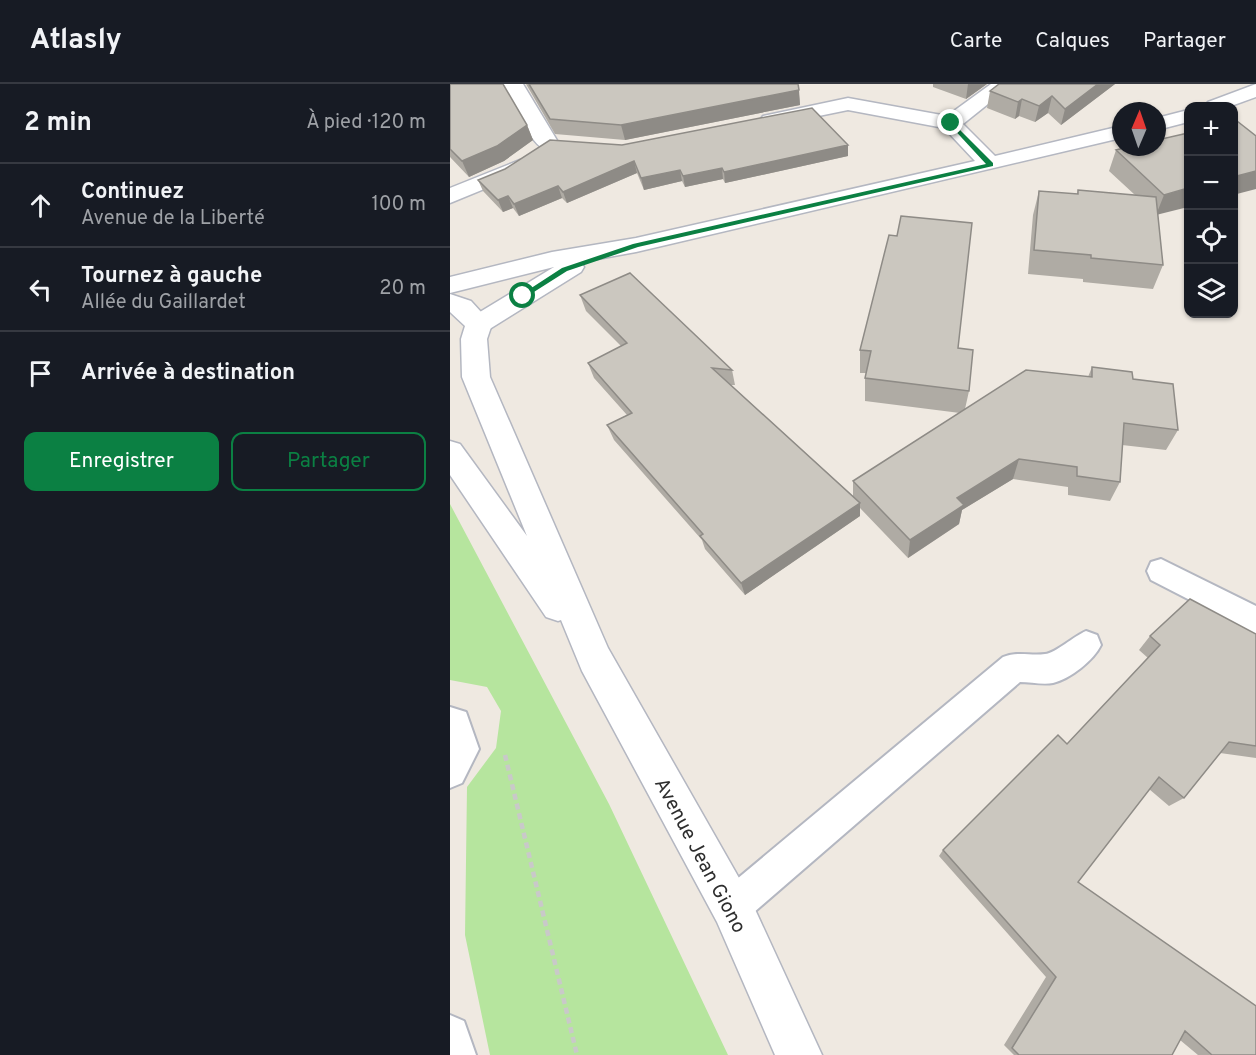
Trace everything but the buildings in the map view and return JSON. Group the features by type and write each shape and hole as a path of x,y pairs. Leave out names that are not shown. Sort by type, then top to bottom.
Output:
{"street":[{"path":"513,84 541,135 548,142 570,144"},
{"path":"835,84 874,109"},
{"path":"951,123 1003,84"},
{"path":"1225,102 1256,90"},
{"path":"754,123 848,104 951,123 990,165"},
{"path":"1166,122 1184,117"},
{"path":"450,285 990,165 1112,134"},
{"path":"450,195 510,172 526,162 548,142"},
{"path":"450,302 462,307 468,338 564,269 636,245"},
{"name":"Avenue Jean Giono","path":"468,338 476,377 595,659 732,907 799,1055"},
{"name":"Avenue Jean Giono","path":"450,452 595,659"}],"lane":[{"path":"1161,571 1256,621"},
{"path":"732,907 1014,667 1052,669 1086,645"},
{"path":"450,771 463,749 453,723"},
{"path":"450,1035 456,1055"}],"path":[{"path":"453,723 499,729 577,1055"}],"green space":[{"path":"450,504 609,804 728,1055 490,1055 465,935 467,787 496,748 501,711 487,687 450,680"}],"route":[{"path":"523,296 564,269 636,245 990,165 951,123"}]}
